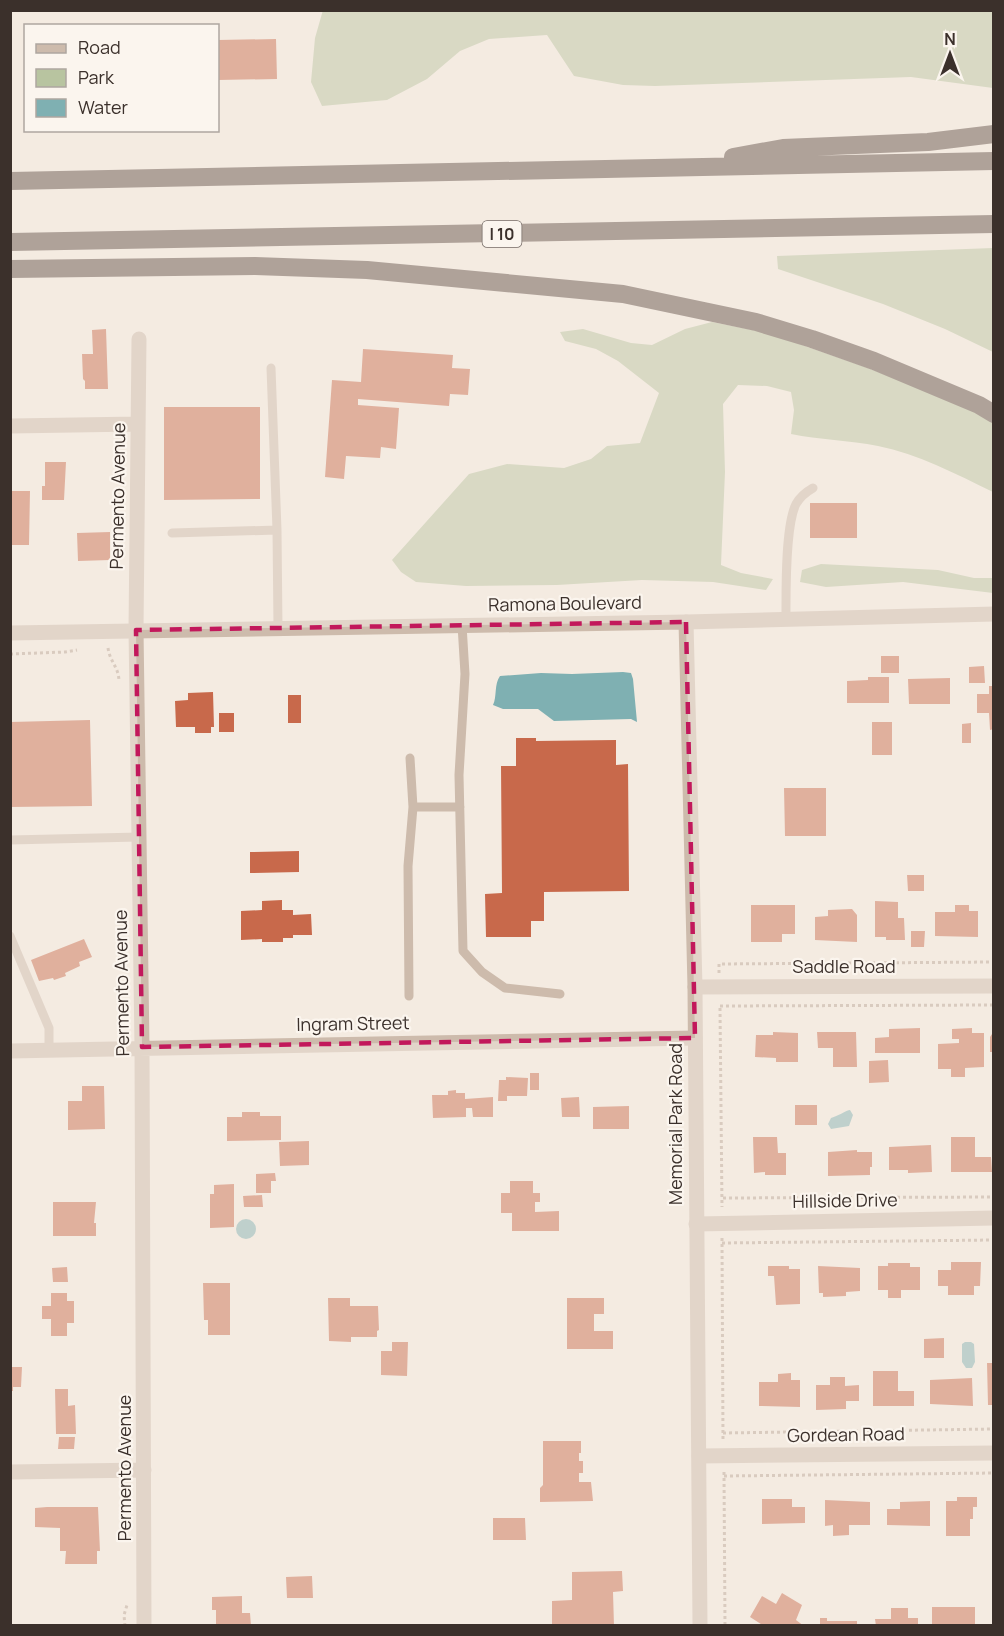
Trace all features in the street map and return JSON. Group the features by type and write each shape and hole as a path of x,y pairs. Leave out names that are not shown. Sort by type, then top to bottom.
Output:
{"highway":[{"path":"674,167 783,148 928,142 993,134"},
{"path":"10,181 993,161"},
{"name":"I 10","path":"10,242 993,224"},
{"path":"10,269 255,266 367,270 624,294 756,322 812,339 874,361 979,405 993,414"}],"street":[{"name":"Permento Avenue","path":"139,339 136,630 142,1047 144,1626"},
{"path":"11,426 138,424"},
{"name":"Ramona Boulevard","path":"10,633 993,614"},
{"name":"Memorial Park Road","path":"686,621 695,987 700,1626"},
{"name":"Saddle Road","path":"695,987 993,986"},
{"name":"Ingram Street","path":"10,1051 695,1038"},
{"name":"Hillside Drive","path":"696,1224 993,1218"},
{"name":"Gordean Road","path":"699,1456 993,1453"},
{"path":"10,1472 144,1470"}],"lane":[{"path":"271,368 278,628"},
{"path":"786,618 786,577 792,518 802,496 813,488"},
{"path":"171,533 277,531"},
{"path":"462,625 465,674 459,774 463,951 482,972 505,988 560,994"},
{"path":"410,996 408,866 413,807 411,758"},
{"path":"413,807 460,807"},
{"path":"10,840 139,837"},
{"path":"10,936 49,1028 49,1050"}],"path":[{"path":"101,646 108,645 110,658 118,668 119,686"},
{"path":"10,654 65,652 85,647"},
{"path":"720,1008 725,1626"},
{"path":"723,1198 993,1197"},
{"path":"722,1243 993,1240"},
{"path":"723,1432 993,1430"},
{"path":"126,1470 123,1487 126,1514"},
{"path":"724,1476 993,1473"},
{"path":"125,1626 124,1615 128,1602"}],"highlighted area":[{"path":"686,622 695,1038 142,1047 136,630"}],"green space":[{"path":"323,10 993,11 993,88 911,77 655,86 623,85 574,76 547,35 489,39 460,51 427,79 387,100 322,106 311,82 315,38"},
{"path":"993,248 993,352 945,329 883,304 778,269 777,256"},
{"path":"712,322 768,333 868,368 993,417 993,492 908,454 867,444 791,434 794,410 791,392 767,386 738,385 723,404 725,472 721,565 741,573 773,579 766,590 713,582 642,580 557,585 466,586 416,582 401,572 392,560 469,474 507,464 564,468 591,459 607,446 640,443 659,393 618,361 596,349 565,341 560,332 583,329 631,343 652,345 685,329"},
{"path":"821,564 938,570 974,578 993,578 993,593 903,582 826,587 800,582 802,570"}],"water":[{"path":"631,673 633,679 637,722 631,719 554,721 538,709 503,709 493,705 500,676"},
{"path":"850,1110 853,1115 849,1126 831,1129 828,1124 831,1118"},
{"path":"242,1219 250,1219 256,1225 256,1233 250,1239 242,1239 236,1233 236,1225"},
{"path":"965,1342 974,1344 975,1362 972,1368 966,1368 962,1362 962,1344"}],"building":[{"path":"276,39 277,79 219,80 219,40"},
{"path":"106,329 108,389 85,389 82,354 93,354 92,330"},
{"path":"363,349 453,355 452,368 470,369 468,395 450,394 449,406 358,399 358,405 399,408 396,449 381,447 380,458 346,456 344,479 325,477 332,380 361,382"},
{"path":"164,407 260,407 260,499 164,500"},
{"path":"45,462 66,462 64,500 42,500 42,486 45,486"},
{"path":"10,491 30,491 29,545 10,545"},
{"path":"810,503 857,503 857,538 810,538"},
{"path":"110,532 110,560 78,561 77,533"},
{"path":"881,656 899,656 899,673 881,673"},
{"path":"984,666 985,683 969,683 969,667"},
{"path":"868,677 889,677 889,703 847,703 847,681 868,680"},
{"path":"950,678 950,704 909,704 908,679"},
{"path":"989,686 994,686 994,729 990,730 989,713 977,713 977,694 989,694"},
{"path":"213,692 214,727 211,727 211,733 195,733 195,727 176,727 175,701 188,700 188,693"},
{"path":"288,695 301,695 301,723 288,723"},
{"path":"219,713 234,713 234,732 219,732"},
{"path":"90,720 92,806 10,807 10,722"},
{"path":"872,722 892,722 892,755 872,755"},
{"path":"971,723 971,743 962,743 962,724"},
{"path":"516,738 536,738 536,741 616,740 616,765 628,764 629,891 544,892 544,921 531,921 531,937 486,937 485,894 502,893 501,766 516,766"},
{"path":"784,788 826,788 826,836 785,836"},
{"path":"299,851 299,872 250,873 250,852"},
{"path":"907,875 924,875 924,891 908,891"},
{"path":"282,900 282,910 293,910 293,915 311,914 312,935 293,935 293,938 283,938 283,942 262,942 262,939 241,940 241,911 262,910 262,901"},
{"path":"875,901 898,902 898,918 904,918 905,940 886,940 886,937 875,937"},
{"path":"751,905 795,905 795,934 782,934 782,942 751,942"},
{"path":"955,905 969,905 969,911 978,911 978,937 935,936 935,912 955,912"},
{"path":"852,909 857,915 857,942 815,940 815,917 828,916 828,910"},
{"path":"911,931 925,931 924,947 911,947"},
{"path":"84,939 92,957 79,962 80,966 65,973 66,976 39,981 31,960"},
{"path":"920,1028 920,1053 875,1053 875,1038 889,1037 889,1029"},
{"path":"972,1028 972,1033 984,1033 984,1067 965,1068 965,1077 951,1077 951,1069 938,1069 938,1044 959,1043 959,1039 952,1039 952,1029"},
{"path":"994,1031 994,1052 990,1052 990,1037"},
{"path":"773,1032 798,1033 798,1062 776,1062 776,1058 755,1057 756,1035 773,1035"},
{"path":"817,1032 856,1032 857,1067 833,1067 833,1048 818,1048"},
{"path":"888,1060 889,1082 869,1083 869,1061"},
{"path":"530,1073 539,1073 539,1090 530,1090"},
{"path":"506,1077 528,1078 527,1096 507,1096 507,1101 498,1101 499,1080 506,1080"},
{"path":"82,1086 104,1086 105,1129 68,1130 68,1101 82,1101"},
{"path":"456,1090 456,1093 465,1093 465,1099 493,1097 493,1117 473,1117 472,1108 466,1108 466,1117 433,1118 432,1095 448,1095 448,1091"},
{"path":"579,1097 580,1117 562,1117 561,1098"},
{"path":"795,1105 817,1105 817,1125 795,1125"},
{"path":"629,1106 629,1129 593,1129 593,1107"},
{"path":"242,1112 260,1112 260,1116 281,1116 281,1140 227,1141 227,1117 242,1117"},
{"path":"753,1137 777,1137 778,1153 786,1153 786,1175 754,1173"},
{"path":"951,1137 975,1137 975,1157 991,1157 992,1172 951,1172"},
{"path":"309,1141 309,1165 280,1166 279,1142"},
{"path":"931,1145 932,1172 908,1173 908,1170 889,1170 889,1147"},
{"path":"857,1150 857,1152 872,1152 870,1175 828,1176 828,1152"},
{"path":"275,1173 276,1181 271,1181 271,1193 256,1193 256,1174"},
{"path":"510,1181 533,1181 533,1193 540,1193 540,1202 535,1202 535,1212 559,1211 559,1231 512,1231 512,1213 501,1213 501,1193 510,1193"},
{"path":"234,1184 234,1227 210,1228 210,1194 214,1194 214,1185"},
{"path":"262,1195 263,1207 244,1207 243,1196"},
{"path":"53,1202 96,1202 94,1223 96,1223 96,1236 53,1236"},
{"path":"951,1262 981,1262 980,1286 974,1286 974,1295 948,1295 948,1286 938,1286 938,1270 951,1270"},
{"path":"888,1263 910,1263 910,1267 920,1267 920,1290 901,1290 901,1298 888,1298 888,1290 878,1290 878,1266 888,1266"},
{"path":"768,1266 789,1266 789,1269 800,1269 800,1304 776,1305 774,1276 768,1276"},
{"path":"818,1266 860,1268 860,1291 846,1292 846,1296 823,1297 823,1293 819,1293"},
{"path":"67,1267 68,1282 53,1282 52,1268"},
{"path":"203,1283 230,1283 230,1335 208,1335 208,1320 204,1320"},
{"path":"51,1293 67,1293 67,1301 74,1301 74,1323 67,1323 67,1336 51,1336 51,1319 42,1319 42,1306 51,1306"},
{"path":"328,1298 350,1298 350,1306 378,1306 377,1337 351,1337 351,1342 329,1341"},
{"path":"567,1298 604,1298 604,1314 594,1314 594,1331 613,1331 613,1349 567,1349"},
{"path":"944,1338 944,1358 924,1358 924,1339"},
{"path":"392,1342 408,1342 407,1376 381,1375 381,1351 392,1351"},
{"path":"987,1363 994,1363 994,1405 988,1405"},
{"path":"10,1367 22,1367 21,1387 13,1387 13,1391 10,1391"},
{"path":"873,1371 898,1371 898,1391 914,1391 914,1406 873,1406"},
{"path":"791,1373 791,1380 800,1380 800,1407 759,1406 759,1382 778,1382 778,1374"},
{"path":"830,1377 845,1377 845,1386 859,1385 859,1401 846,1401 846,1409 816,1410 816,1385 830,1385"},
{"path":"972,1378 973,1406 930,1404 930,1380"},
{"path":"55,1389 68,1389 68,1406 75,1405 76,1434 56,1434"},
{"path":"59,1437 75,1437 74,1449 58,1449"},
{"path":"543,1441 581,1441 579,1461 583,1461 583,1473 579,1473 579,1482 591,1482 593,1501 540,1502 540,1488 543,1485"},
{"path":"957,1497 977,1497 977,1507 973,1507 973,1519 970,1519 970,1536 946,1536 946,1501 957,1501"},
{"path":"762,1499 792,1499 792,1507 805,1507 805,1523 762,1524"},
{"path":"825,1500 870,1502 870,1525 849,1525 849,1535 833,1536 833,1525 825,1526"},
{"path":"930,1501 930,1526 887,1525 887,1509 900,1509 900,1502"},
{"path":"98,1507 100,1551 97,1551 97,1564 65,1564 66,1551 60,1551 60,1528 35,1527 35,1508"},
{"path":"493,1518 525,1518 526,1540 493,1540"},
{"path":"622,1571 623,1591 613,1592 614,1626 552,1626 552,1601 572,1600 572,1572"},
{"path":"312,1576 313,1598 287,1598 286,1577"},
{"path":"782,1593 802,1605 796,1620 804,1626 764,1626 750,1617 762,1596 776,1604"},
{"path":"242,1596 242,1613 250,1613 251,1626 216,1626 216,1610 212,1610 212,1597"},
{"path":"932,1607 975,1607 975,1626 932,1626"},
{"path":"891,1608 908,1608 908,1618 918,1618 918,1626 876,1626 875,1619 891,1619"},
{"path":"820,1618 827,1618 827,1621 857,1621 857,1626 820,1626"}]}
